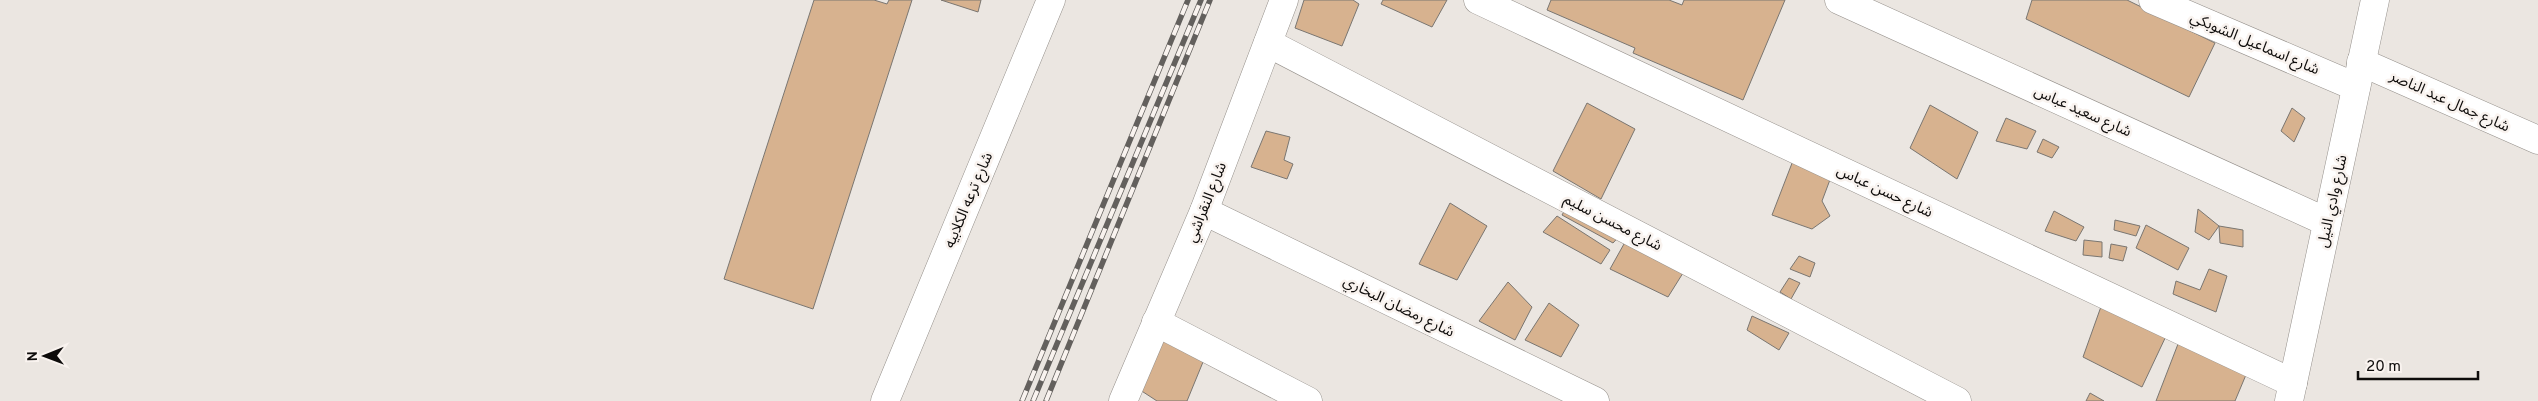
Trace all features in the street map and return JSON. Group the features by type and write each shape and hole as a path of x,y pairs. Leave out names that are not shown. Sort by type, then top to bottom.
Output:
{"street":[{"name":"شارع ترعه الكلابيه","path":"885,401 1051,0"},
{"name":"شارع النقراشي","path":"1123,401 1204,211 1284,0"},
{"name":"شارع حسن عباس","path":"1478,0 2291,392"},
{"name":"شارع سعيد عباس","path":"1839,0 2327,222"},
{"name":"شارع اسماعيل الشوبكي","path":"2153,0 2359,74"},
{"name":"شارع وادي النيل","path":"2291,392 2374,0"},
{"name":"شارع محسن سليم","path":"1268,43 1957,401"},
{"name":"شارع جمال عبد الناصر","path":"2359,74 2538,140"},
{"name":"شارع رمضان البخاري","path":"1204,211 1595,401"},
{"path":"1156,322 1308,401"}],"building":[{"path":"814,0 874,0 887,4 889,0 912,0 813,309 724,279"},
{"path":"941,0 981,0 978,12"},
{"path":"1304,0 1353,0 1359,4 1342,46 1295,28"},
{"path":"1383,0 1447,0 1432,27 1381,4"},
{"path":"1551,0 1669,0 1682,5 1684,0 1785,0 1743,100 1633,53 1635,48 1547,10"},
{"path":"2032,0 2127,0 2215,43 2189,97 2026,19"},
{"path":"1587,103 1635,129 1601,199 1553,171"},
{"path":"1930,105 1978,132 1957,179 1910,148"},
{"path":"2292,108 2305,118 2294,142 2281,131"},
{"path":"2006,118 2036,131 2027,149 1996,141"},
{"path":"1266,131 1290,137 1284,160 1293,164 1287,179 1251,167"},
{"path":"2043,139 2059,147 2052,158 2037,152"},
{"path":"1794,158 1831,177 1822,201 1830,216 1812,229 1772,215"},
{"path":"1450,203 1487,226 1457,280 1419,264"},
{"path":"1569,203 1624,231 1613,243 1562,215"},
{"path":"2198,209 2219,226 2209,240 2195,232"},
{"path":"2054,211 2084,227 2076,241 2045,231"},
{"path":"1557,216 1610,250 1601,264 1543,232"},
{"path":"2115,220 2140,226 2136,236 2114,230"},
{"path":"2146,225 2189,248 2178,270 2136,248"},
{"path":"2219,226 2243,230 2243,247 2220,243"},
{"path":"1629,235 1688,265 1668,297 1610,269"},
{"path":"2084,240 2102,242 2102,257 2083,255"},
{"path":"2111,244 2127,247 2123,261 2109,258"},
{"path":"1799,256 1815,263 1810,277 1790,269"},
{"path":"2209,269 2227,276 2216,312 2173,294 2176,281 2200,290"},
{"path":"1789,278 1800,283 1791,299 1780,292"},
{"path":"1508,282 1532,307 1515,340 1479,321"},
{"path":"2103,301 2167,334 2142,387 2083,357"},
{"path":"1549,303 1579,325 1561,357 1525,340"},
{"path":"1752,316 1789,333 1779,350 1747,330"},
{"path":"1160,337 1203,362 1187,401 1157,401 1134,386"},
{"path":"2178,344 2248,370 2235,401 2156,401"},
{"path":"2090,393 2104,401 2086,401"}],"railway":[{"path":"1022,401 1188,0"},
{"path":"1033,401 1201,0"},
{"path":"1046,401 1210,0"}]}
